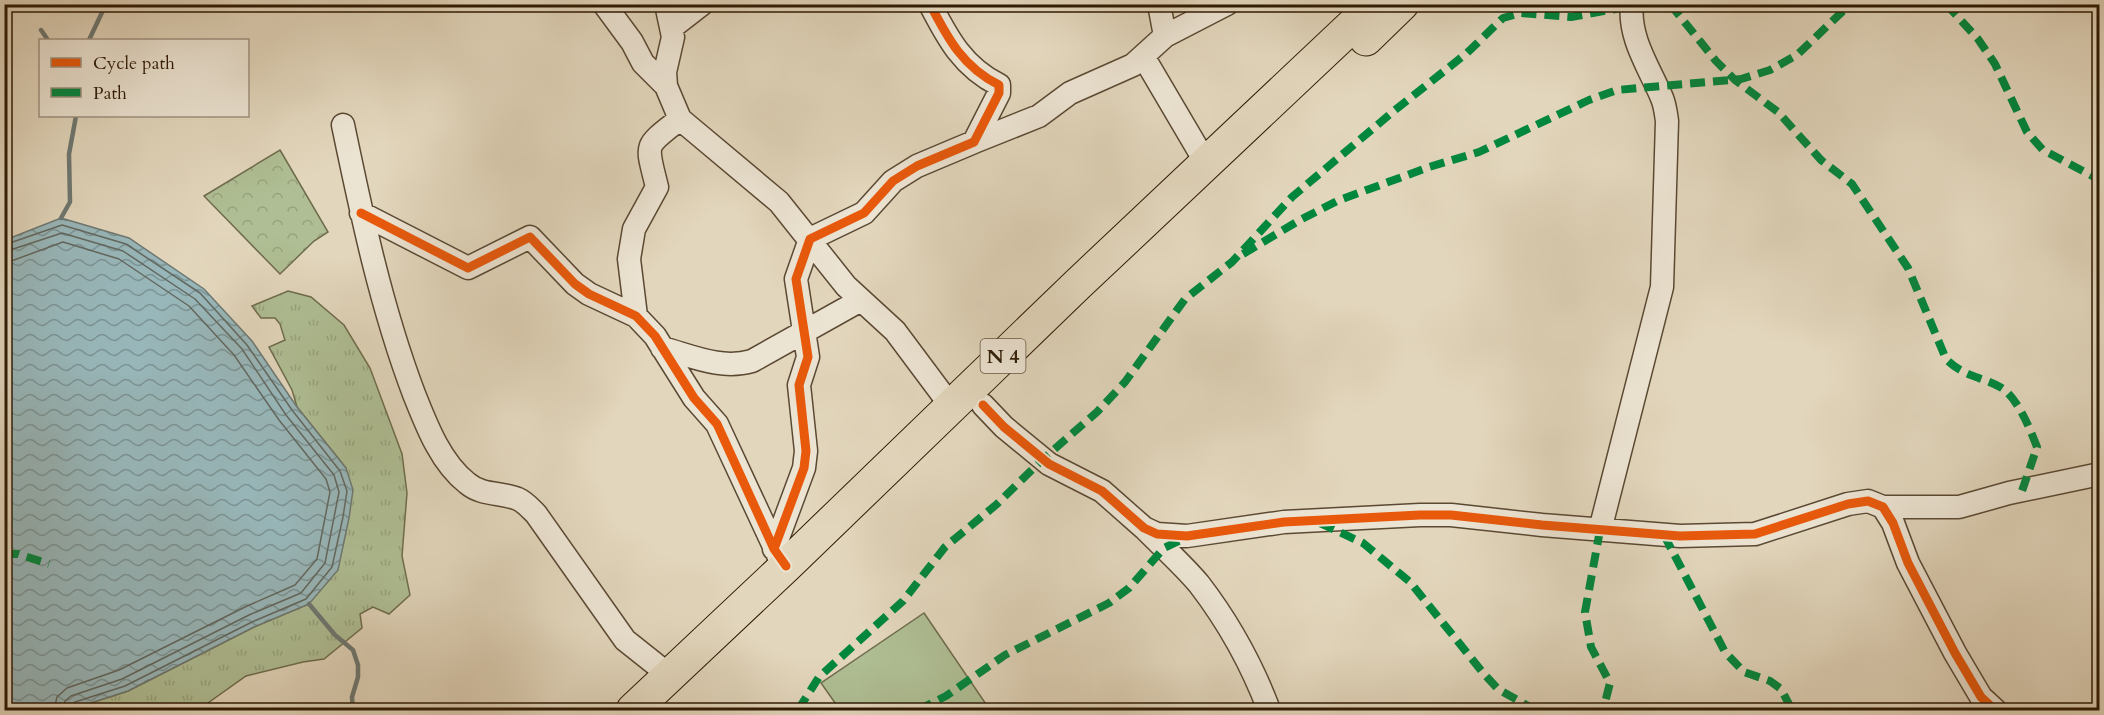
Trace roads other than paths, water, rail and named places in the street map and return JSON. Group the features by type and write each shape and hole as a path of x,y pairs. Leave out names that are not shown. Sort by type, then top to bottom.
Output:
{"highway":[{"name":"N 4","path":"633,711 780,558 951,406 1375,4"},
{"name":"N 4","path":"665,711 1402,4"}],"street":[{"path":"604,4 632,42 643,63 666,86"},
{"path":"666,4 673,37 665,72 666,86 680,119 779,202 846,286 895,331 951,406"},
{"path":"671,28 702,4"},
{"path":"930,4 946,35 967,64 988,80 999,85 999,93 974,142"},
{"path":"1159,4 1165,36"},
{"path":"780,558 804,468 806,451 799,385 808,357 796,279 810,239 864,213 893,181 917,166 1039,116 1070,93 1133,64 1165,36 1227,4"},
{"path":"1600,530 1662,287 1667,122 1663,101 1638,46 1631,12 1632,4"},
{"path":"1143,56 1206,164"},
{"path":"636,316 630,259 634,229 657,187 649,153 651,142 680,119"},
{"path":"343,125 361,213 396,346 425,422 448,463 467,484 485,493 520,499 536,514 625,640 669,675"},
{"path":"361,213 468,268 530,237 575,284 589,294 636,316 655,336 694,398 717,424 780,558"},
{"path":"662,348 717,363 736,365 752,361 861,300"},
{"path":"983,405 1004,427 1049,464 1102,491 1144,528 1197,582 1230,627 1256,677 1269,711"},
{"path":"1144,528 1157,534 1187,536 1284,522 1450,515 1680,536 1755,534 1848,504 1868,501 1882,507 1959,507 2009,493 2100,474"},
{"path":"1882,507 1893,523 1908,563 1955,653 1981,697 1995,711"}],"water":[{"path":"61,218 129,238 204,289 252,341 297,407 346,468 353,490 338,570 309,604 254,627 128,691 69,710 5,710 5,240"}],"waterway":[{"path":"89,39 106,4"},
{"path":"41,30 47,39"},
{"path":"61,218 70,202 69,154 76,117"},
{"path":"309,604 335,635 353,650 358,665 358,677 352,697 353,710"}]}
